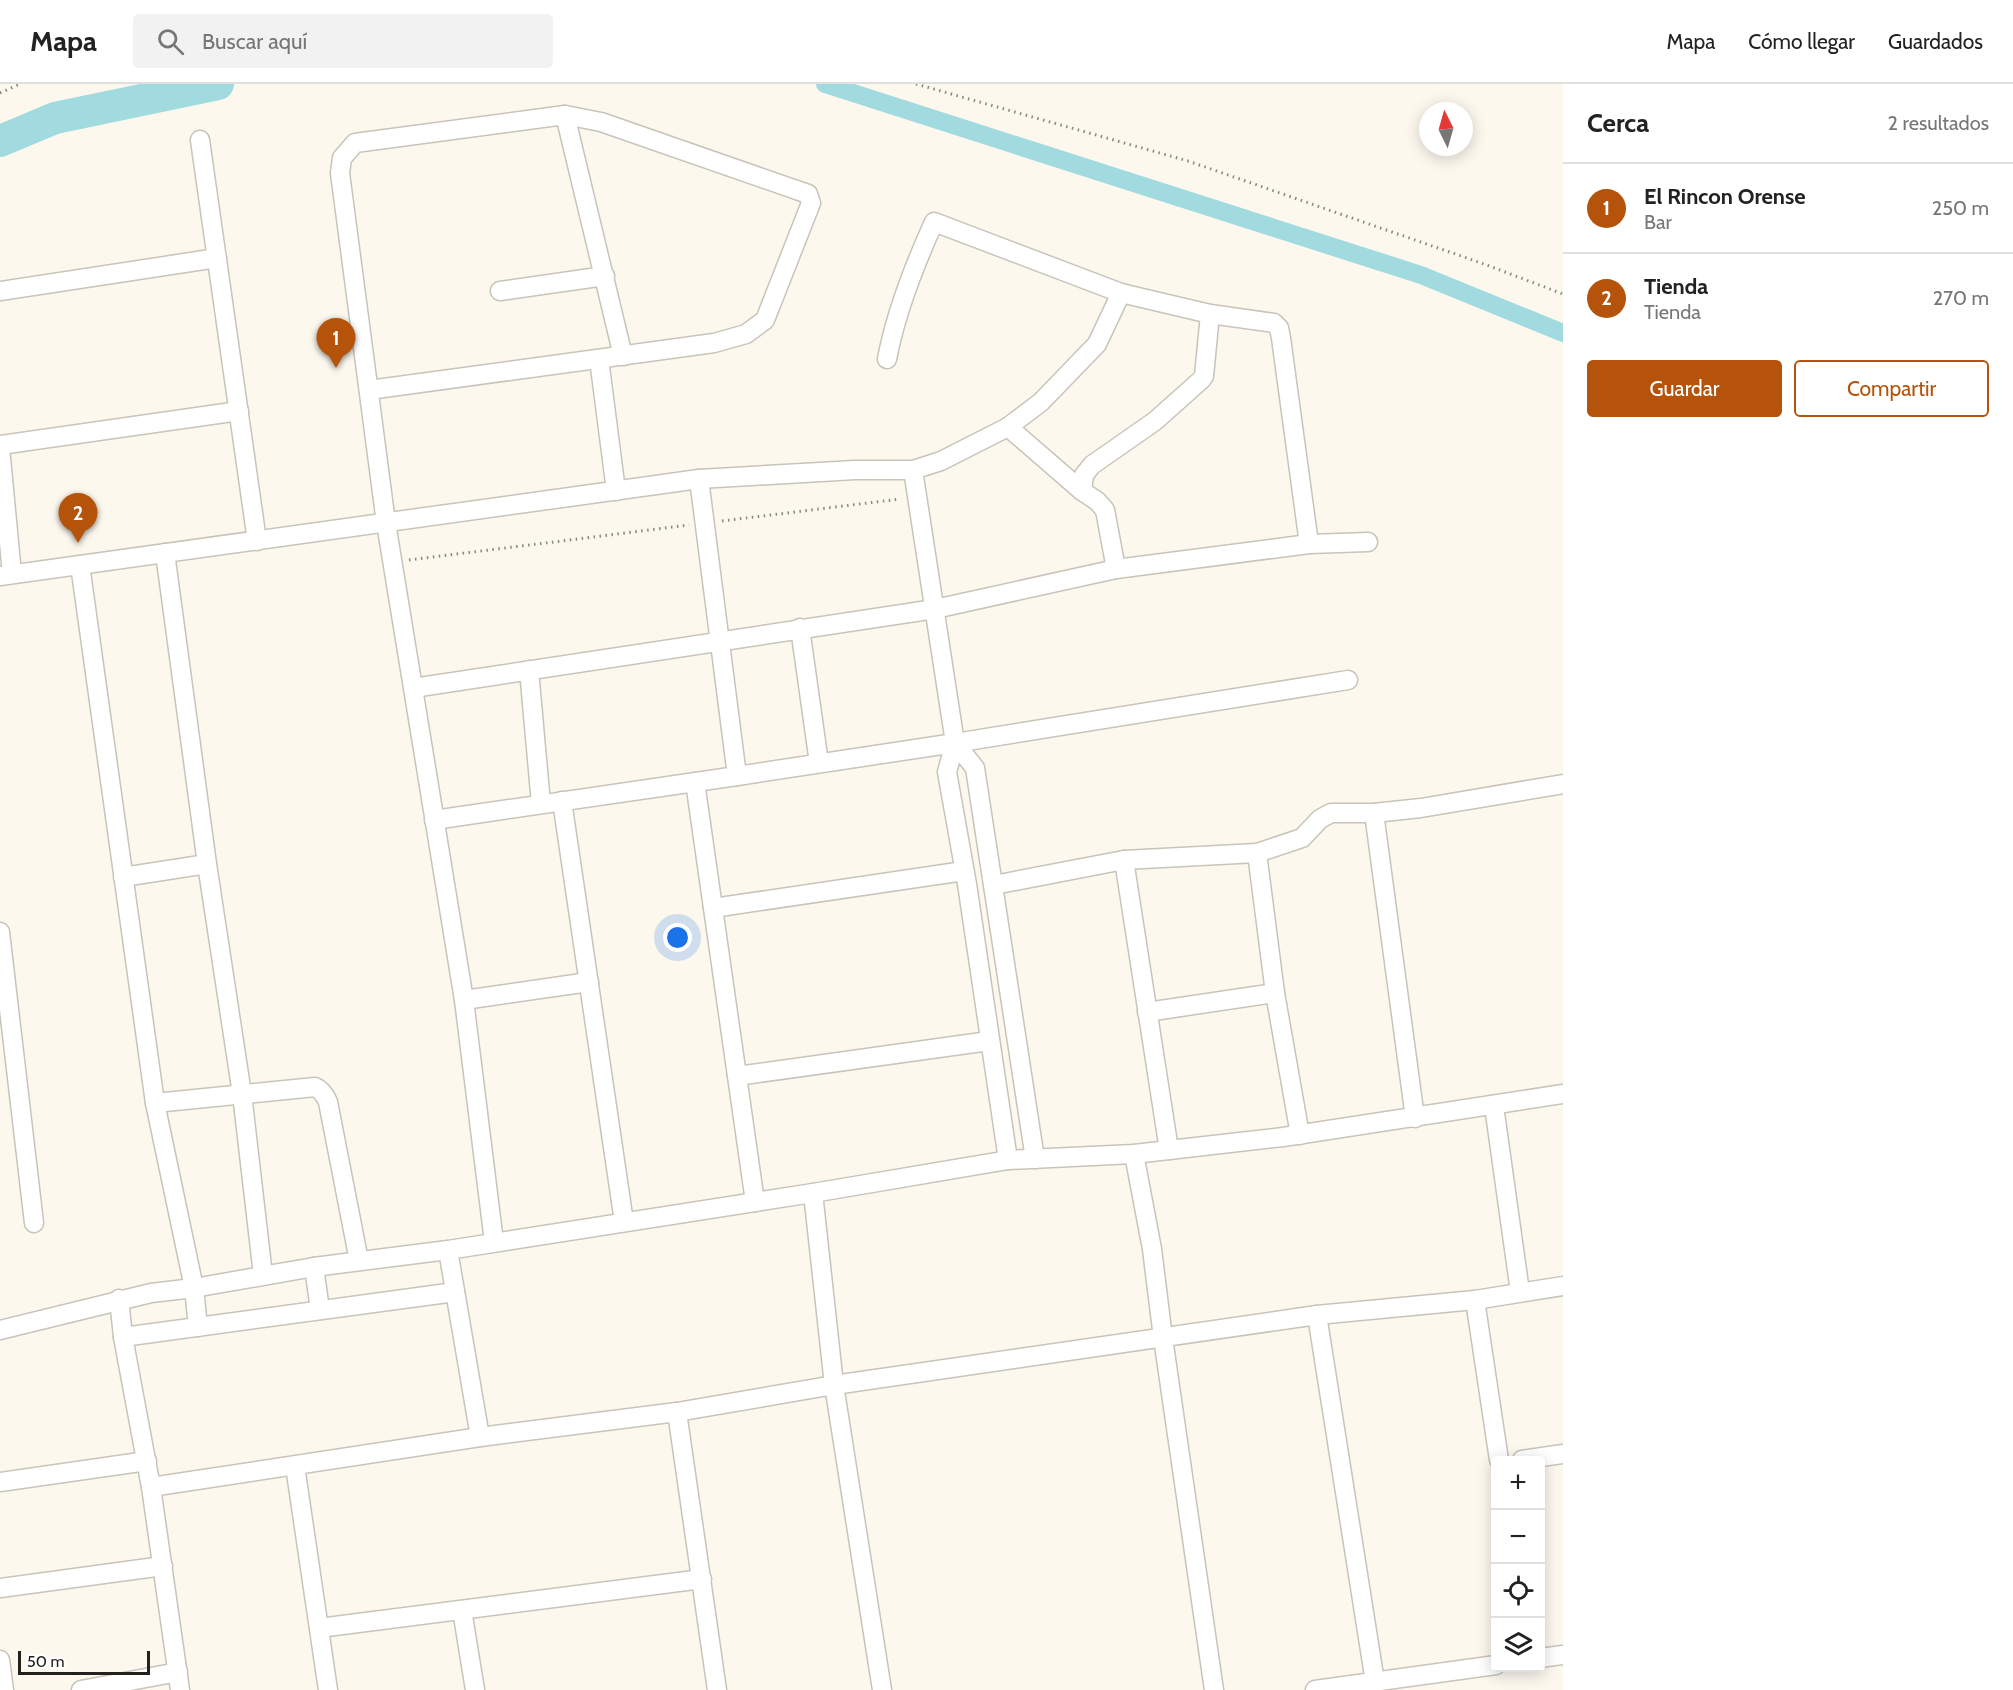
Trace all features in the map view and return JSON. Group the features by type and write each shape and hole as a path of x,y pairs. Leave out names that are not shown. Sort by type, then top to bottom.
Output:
{"street":[{"path":"565,114 623,356"},
{"path":"369,390 623,356 732,339 746,334 765,320 812,202 811,197 808,194 601,122 565,114 355,143 342,158 340,173 386,522 464,1000 494,1242"},
{"path":"200,140 257,541"},
{"path":"887,359 892,332 918,257 934,222 1121,293 1210,314 1274,323 1279,328 1309,544"},
{"path":"0,291 217,258"},
{"path":"500,291 605,276"},
{"path":"238,411 0,446 6,575 699,479 855,470 914,470 941,461 1008,427 1041,402 1097,344 1121,293"},
{"path":"1082,491 1084,475 1092,465 1155,422 1204,376 1210,314"},
{"path":"598,359 616,491"},
{"path":"1008,427 1105,510 1116,569"},
{"path":"914,470 955,743 947,772 967,884 1008,1160"},
{"path":"699,479 737,776"},
{"path":"413,688 935,609 1116,569 1309,544 1368,542"},
{"path":"165,553 207,864 242,1094 263,1275"},
{"path":"80,565 155,1103 194,1288 198,1327"},
{"path":"800,628 819,763"},
{"path":"529,670 542,804"},
{"path":"434,820 955,743 1348,680"},
{"path":"955,743 975,768 1035,1159"},
{"path":"695,782 755,1202"},
{"path":"994,885 1124,860 1257,853 1302,838 1320,819 1331,813 1374,813 1421,808 1563,784"},
{"path":"562,801 624,1222"},
{"path":"1374,813 1415,1118"},
{"path":"1257,853 1275,993 1300,1135"},
{"path":"1124,860 1169,1150"},
{"path":"123,876 207,864"},
{"path":"713,908 964,871"},
{"path":"0,932 34,1223"},
{"path":"464,1000 589,982"},
{"path":"1147,1012 1275,993"},
{"path":"737,1076 989,1041"},
{"path":"155,1103 315,1087 324,1093 328,1102 359,1261"},
{"path":"0,1330 151,1293 194,1288 314,1267 448,1250 1008,1160 1134,1154 1300,1135 1563,1094"},
{"path":"1494,1106 1520,1292"},
{"path":"1134,1154 1152,1249 1214,1690"},
{"path":"813,1193 834,1385 882,1690"},
{"path":"448,1250 480,1437"},
{"path":"314,1267 320,1310"},
{"path":"151,1487 480,1437 677,1412 834,1385 1317,1315 1475,1300 1563,1286"},
{"path":"123,1337 455,1292"},
{"path":"120,1299 123,1337 147,1461 180,1690"},
{"path":"1475,1300 1498,1456"},
{"path":"1317,1315 1375,1682"},
{"path":"677,1412 717,1690"},
{"path":"1545,1457 1563,1454"},
{"path":"0,1482 147,1461"},
{"path":"295,1466 328,1690"},
{"path":"0,1588 163,1566"},
{"path":"319,1628 702,1579"},
{"path":"462,1610 475,1690"},
{"path":"1545,1657 1563,1655"},
{"path":"0,1660 4,1690"},
{"path":"1315,1690 1491,1666"},
{"path":"81,1690 178,1672"}],"path":[{"path":"0,93 20,84"},
{"path":"916,84 1188,161 1563,294"},
{"path":"393,562 918,497"}],"waterway":[{"path":"0,141 55,118 218,84"},
{"path":"825,84 1421,275 1563,333"}],"place":[{"name":"El Rincon Orense","path":"336,368"},
{"name":"Tienda","path":"78,543"}]}
